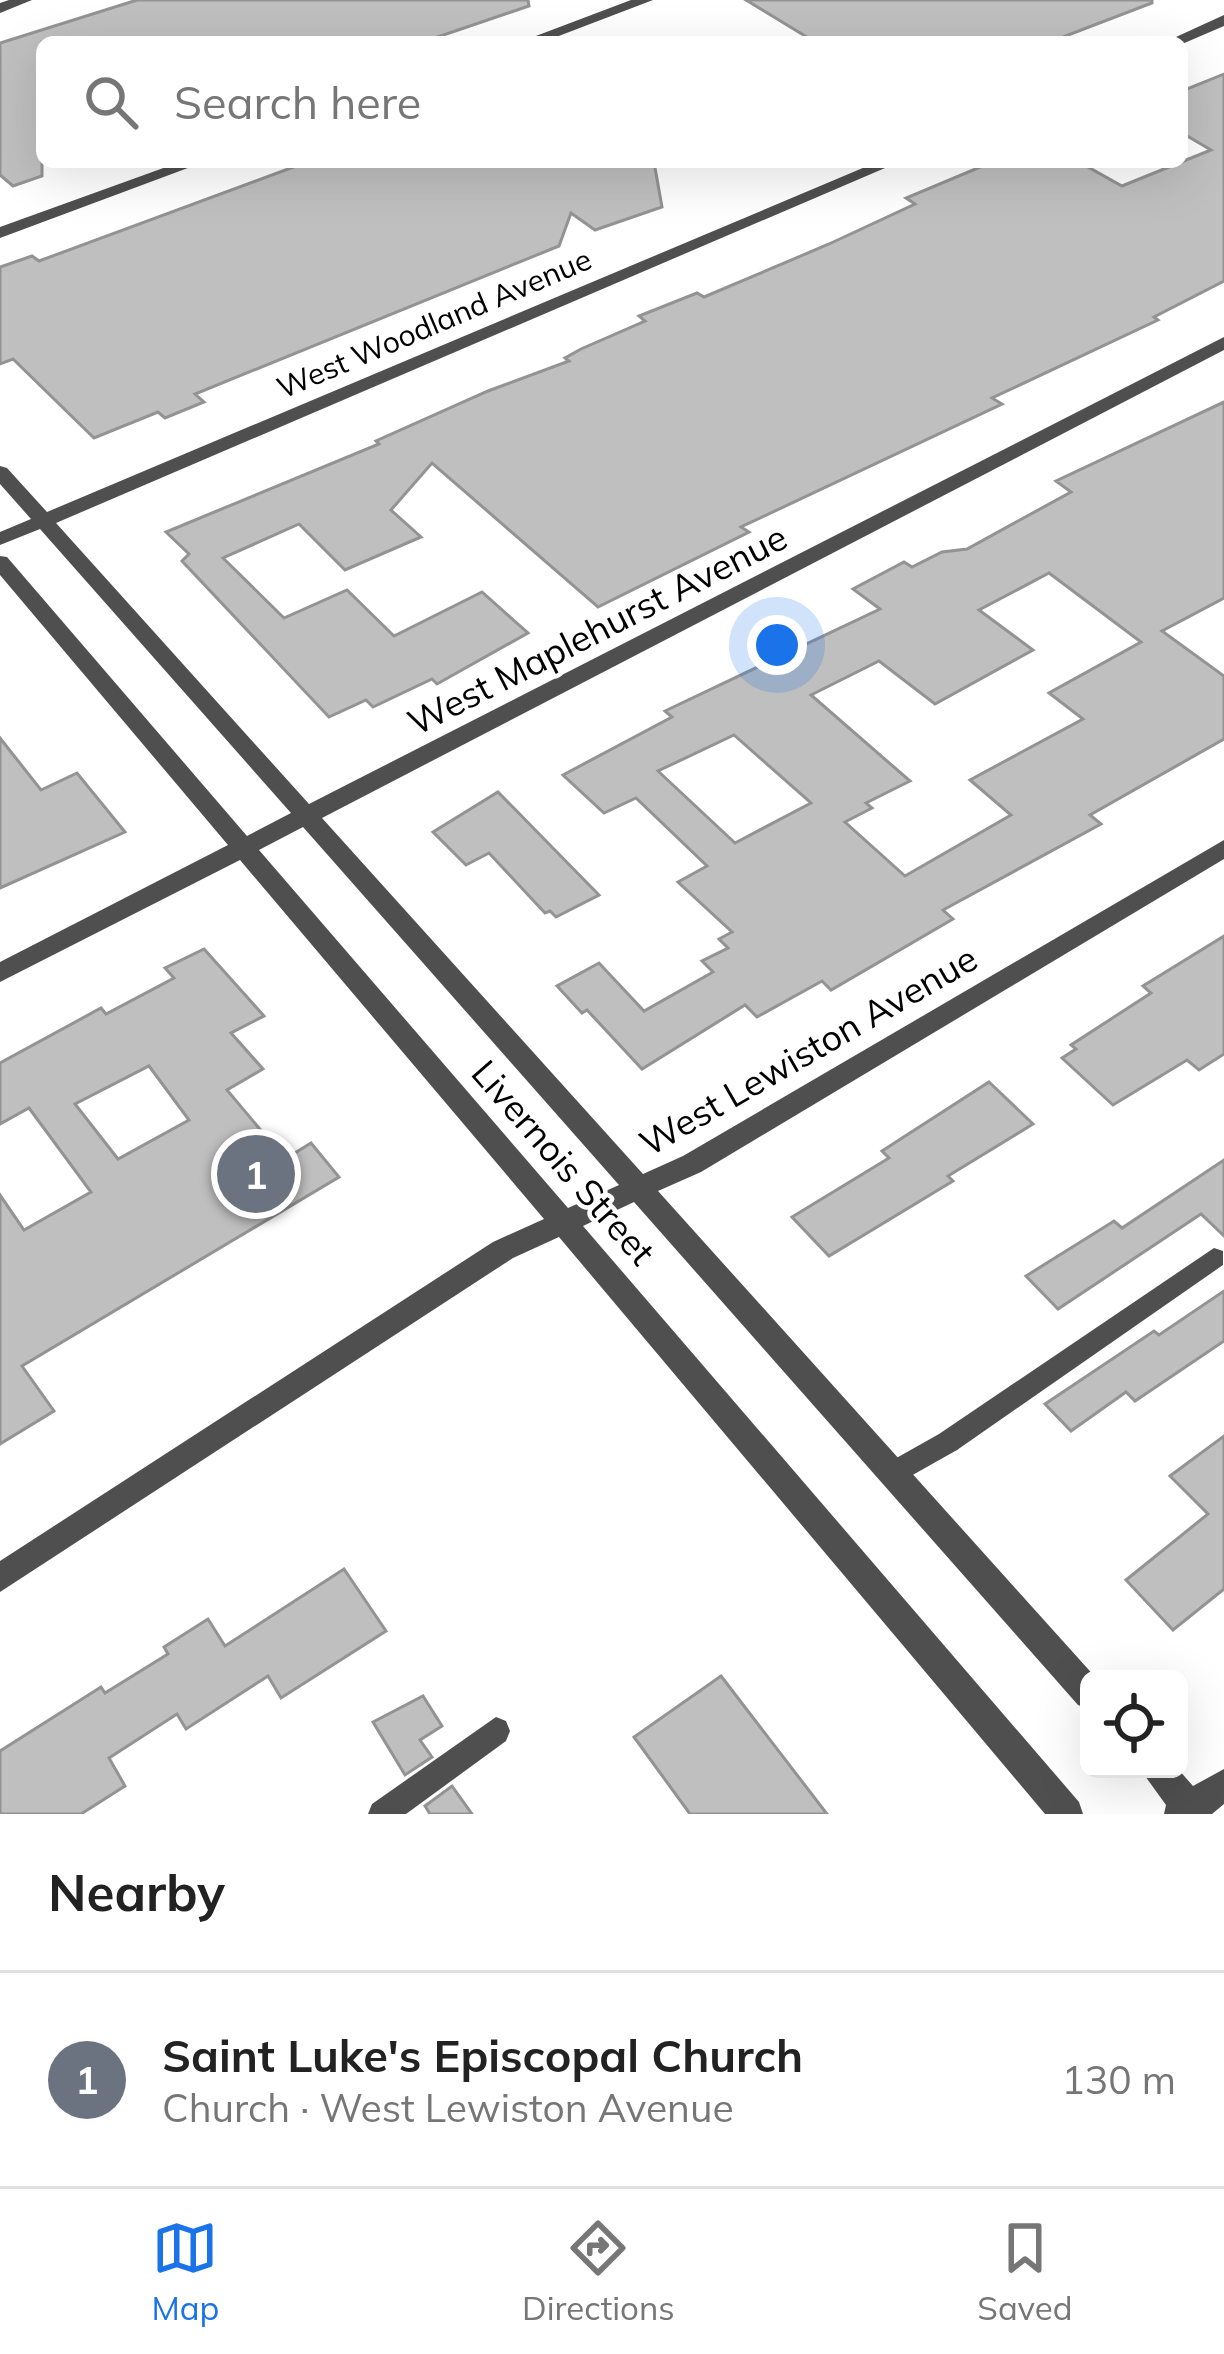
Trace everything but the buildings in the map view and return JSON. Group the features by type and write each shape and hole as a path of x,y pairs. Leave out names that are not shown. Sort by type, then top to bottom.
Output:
{"street":[{"path":"0,8 24,0"},
{"path":"546,36 645,0"},
{"path":"1187,36 1224,20"},
{"path":"0,233 179,168"},
{"name":"West Woodland Avenue","path":"0,539 877,168"},
{"name":"West Maplehurst Avenue","path":"0,973 1224,343"},
{"name":"Livernois Street","path":"0,472 1080,1684"},
{"name":"Livernois Street","path":"0,562 1066,1814"},
{"name":"West Lewiston Avenue","path":"0,1578 503,1250 692,1164 1224,848"},
{"path":"1163,1778 1188,1812 1224,1785"}],"lane":[{"path":"893,1473 948,1442 1214,1258"},
{"path":"382,1814 496,1730"}],"place":[{"name":"Saint Luke's Episcopal Church","path":"256,1174"}]}
